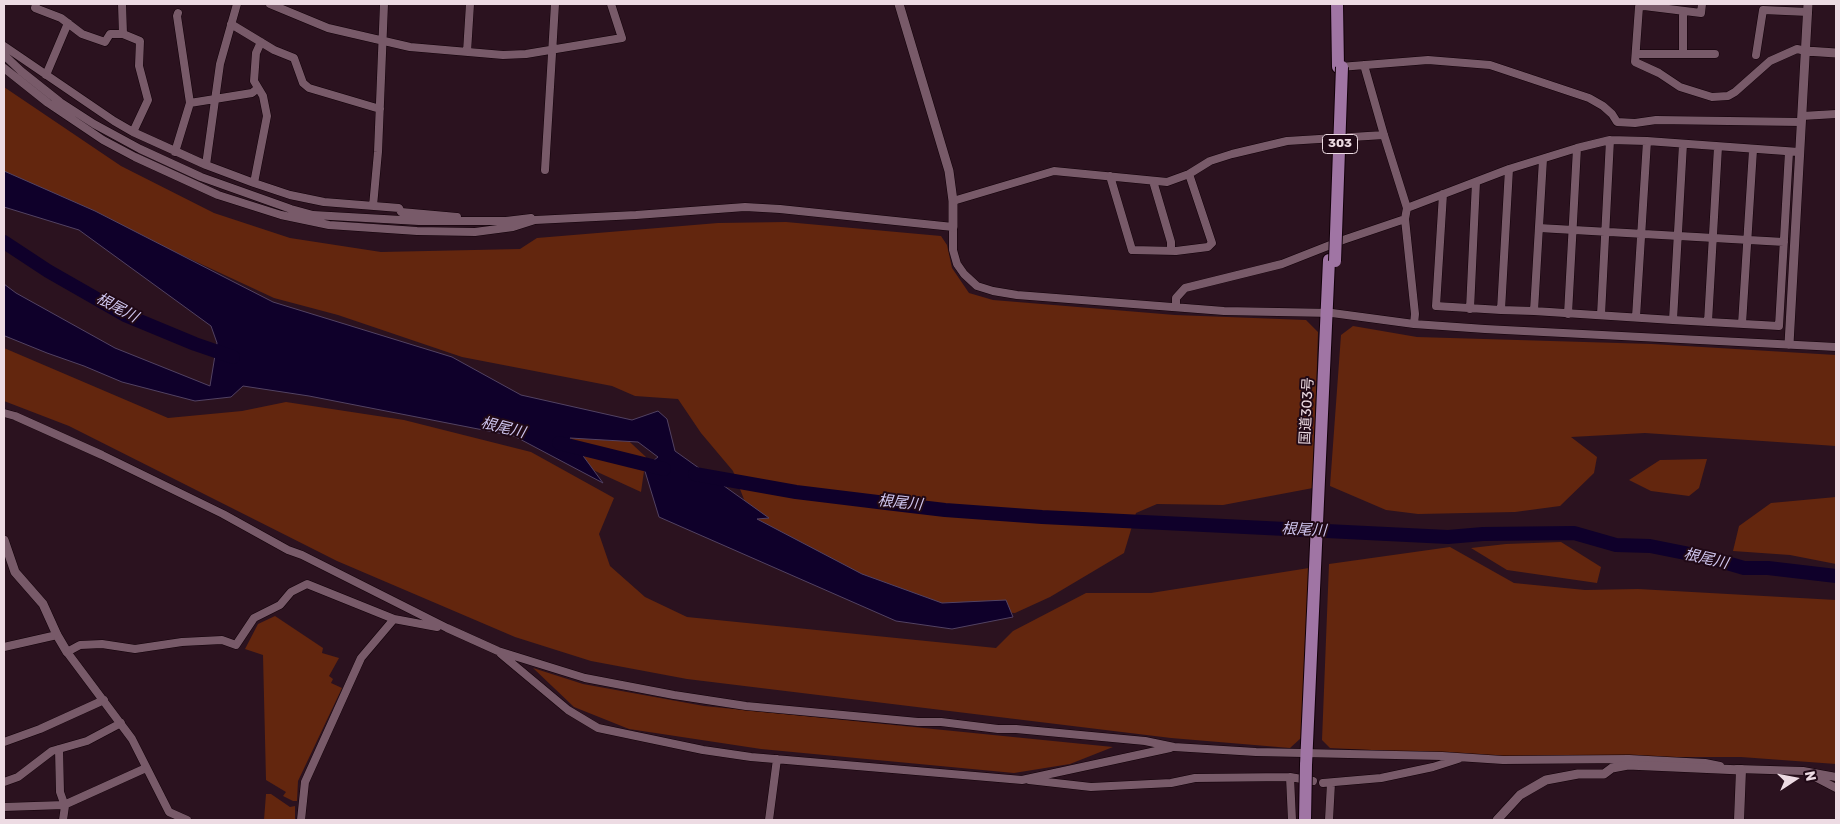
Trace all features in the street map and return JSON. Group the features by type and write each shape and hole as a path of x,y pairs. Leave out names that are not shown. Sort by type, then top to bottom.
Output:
{"highway":[{"name":"国道303号","path":"1337,4 1340,67"},
{"name":"国道303号","path":"1305,820 1310,753 1335,163 1344,4"},
{"name":"国道303号","path":"1310,753 1312,820"}],"main road":[{"path":"1739,820 1741,770"}],"street":[{"path":"36,4 35,8 61,18 82,34 105,42 110,34 123,34 140,41 139,66 148,100 133,132"},
{"path":"122,4 123,34"},
{"path":"206,165 220,64 237,4"},
{"path":"270,4 328,28 382,41 410,47 502,55 526,54 622,38 611,4"},
{"path":"372,206 378,160 384,4"},
{"path":"467,52 470,4"},
{"path":"545,170 555,4"},
{"path":"899,4 944,149 949,171 953,201 953,250 957,264 964,274 977,286 993,291 1017,294 1224,311 1329,313 1414,324 1617,337 1836,346"},
{"path":"1702,4 1701,13 1639,7 1635,62 1659,72 1680,87 1712,97 1728,96 1770,61 1797,49 1836,53"},
{"path":"1756,55 1763,10 1808,8 1789,344"},
{"path":"1683,11 1684,54"},
{"path":"175,152 190,103 178,13"},
{"path":"46,75 68,23"},
{"path":"231,24 261,42 294,58 303,83 309,88 380,109"},
{"path":"254,183 267,116 266,107 254,81 256,53 261,42"},
{"path":"4,46 114,121 133,132 206,165 290,195 324,202 399,208 401,212 459,218 463,222"},
{"path":"1636,54 1715,54"},
{"path":"4,55 21,72 60,102 94,124 140,149 192,173 313,215 463,222 506,221 531,218 535,220"},
{"path":"1340,67 1428,60 1490,65 1589,98 1603,106 1612,114 1617,122 1802,119 1836,114"},
{"path":"1364,65 1407,208 1405,220 1415,314 1414,324"},
{"path":"4,68 48,104 103,140 135,157 218,195 281,215 330,225 475,232 499,230 535,220 645,215 745,207 828,213 953,227"},
{"path":"190,103 252,93 258,88"},
{"path":"953,201 1054,171 1167,182 1189,174 1210,161 1287,141 1384,136"},
{"path":"1407,208 1509,169 1610,140 1799,152"},
{"path":"1601,316 1610,140"},
{"path":"1636,317 1646,141"},
{"path":"1673,320 1683,144"},
{"path":"1708,322 1718,147"},
{"path":"1568,314 1577,148"},
{"path":"1742,324 1753,150"},
{"path":"1443,194 1436,306 1778,326 1789,152"},
{"path":"1534,312 1543,159"},
{"path":"1501,310 1509,169"},
{"path":"1110,176 1132,250 1171,251 1208,247 1212,243 1189,174"},
{"path":"1153,181 1171,242 1171,251"},
{"path":"1470,308 1476,182"},
{"path":"1176,307 1176,298 1185,288 1282,264 1343,240 1405,220"},
{"path":"1539,228 1784,242"},
{"path":"4,413 16,416 102,455 223,514 288,550 302,555 447,628 498,651 585,678 674,695 737,704 918,722 941,722 998,729 1145,741 1174,747 1503,760 1629,759 1705,763 1741,770"},
{"path":"5,544 15,572 27,588 44,604 57,635 67,652 132,739 169,812 187,820"},
{"path":"67,652 80,645 102,644 135,650 182,642 222,640 236,645 254,618 280,605 291,592 307,584 394,619 447,628"},
{"path":"301,820 305,782 361,658 394,619"},
{"path":"4,647 57,635"},
{"path":"498,651 568,710 598,728 703,750 778,759 1091,787 1171,783 1195,778 1290,777 1313,781"},
{"path":"4,742 40,729 104,700"},
{"path":"4,782 18,778 52,751 87,741 121,723"},
{"path":"1022,780 1174,747"},
{"path":"59,750 60,792 64,805 63,820"},
{"path":"1329,820 1327,783 1381,778 1433,767 1463,758"},
{"path":"769,820 778,759"},
{"path":"1496,820 1520,795 1546,780 1578,774 1604,774 1612,768 1628,764 1741,770 1770,768 1836,777"},
{"path":"4,806 64,805 146,768"},
{"path":"1803,771 1836,788"},
{"path":"1290,777 1292,820"},
{"path":"164,820 169,812"}],"shaded area":[{"path":"4,87 121,166 214,213 290,238 381,252 520,249 537,238 718,223 786,222 941,236 947,245 952,268 969,293 993,300 1175,315 1306,320 1318,332 1313,488 1223,505 1157,504 1136,513 1124,553 1050,597 1015,613 926,607 757,533 733,471 701,433 678,399 635,396 612,386 462,357 338,315 274,298 100,217 4,178"},
{"path":"1353,326 1417,337 1652,344 1836,355 1836,446 1645,433 1571,437 1597,457 1594,473 1560,506 1515,512 1418,514 1386,510 1330,486 1341,335"},
{"path":"4,348 168,418 242,411 286,402 404,420 531,452 614,498 599,534 610,566 645,597 687,617 996,648 1013,631 1086,593 1151,593 1309,568 1301,738 1290,748 1171,738 687,679 591,661 515,637 337,561 69,426 4,401"},
{"path":"533,417 605,419 646,457 641,492 556,453"},
{"path":"1707,459 1699,488 1689,496 1651,491 1629,480 1660,460"},
{"path":"1836,497 1836,564 1790,555 1733,551 1739,526 1771,503"},
{"path":"1561,542 1601,567 1597,583 1507,570 1471,548 1506,544"},
{"path":"1450,547 1514,583 1585,590 1638,589 1836,600 1836,764 1741,757 1514,757 1330,748 1322,740 1329,564"},
{"path":"275,616 323,648 322,653 339,658 329,676 333,679 331,683 342,688 298,781 297,801 283,796 286,792 266,780 263,655 245,649 258,624"},
{"path":"533,668 583,684 704,706 1113,747 1070,764 1014,773 761,749 629,729 574,707"},
{"path":"266,794 271,794 290,807 295,806 295,820 264,820"}],"water":[{"path":"4,171 95,211 273,302 452,357 521,395 632,420 658,411 667,419 675,451 769,518 757,519 862,574 942,603 1006,600 1013,617 952,629 896,621 659,517 644,468 658,457 638,442 570,438 603,483 514,436 309,396 243,386 231,397 195,401 122,382 5,336 4,284 16,293 115,348 210,386 217,343 211,326 79,230 4,207"}],"waterway":[{"name":"根尾川","path":"4,242 48,271 125,315 195,344 233,357"},
{"name":"根尾川","path":"559,443 664,469"},
{"name":"根尾川","path":"695,474 796,492 945,510 1042,517 1448,537 1483,534 1574,533 1616,545 1650,546 1710,558 1744,568 1768,568 1836,576"}]}
